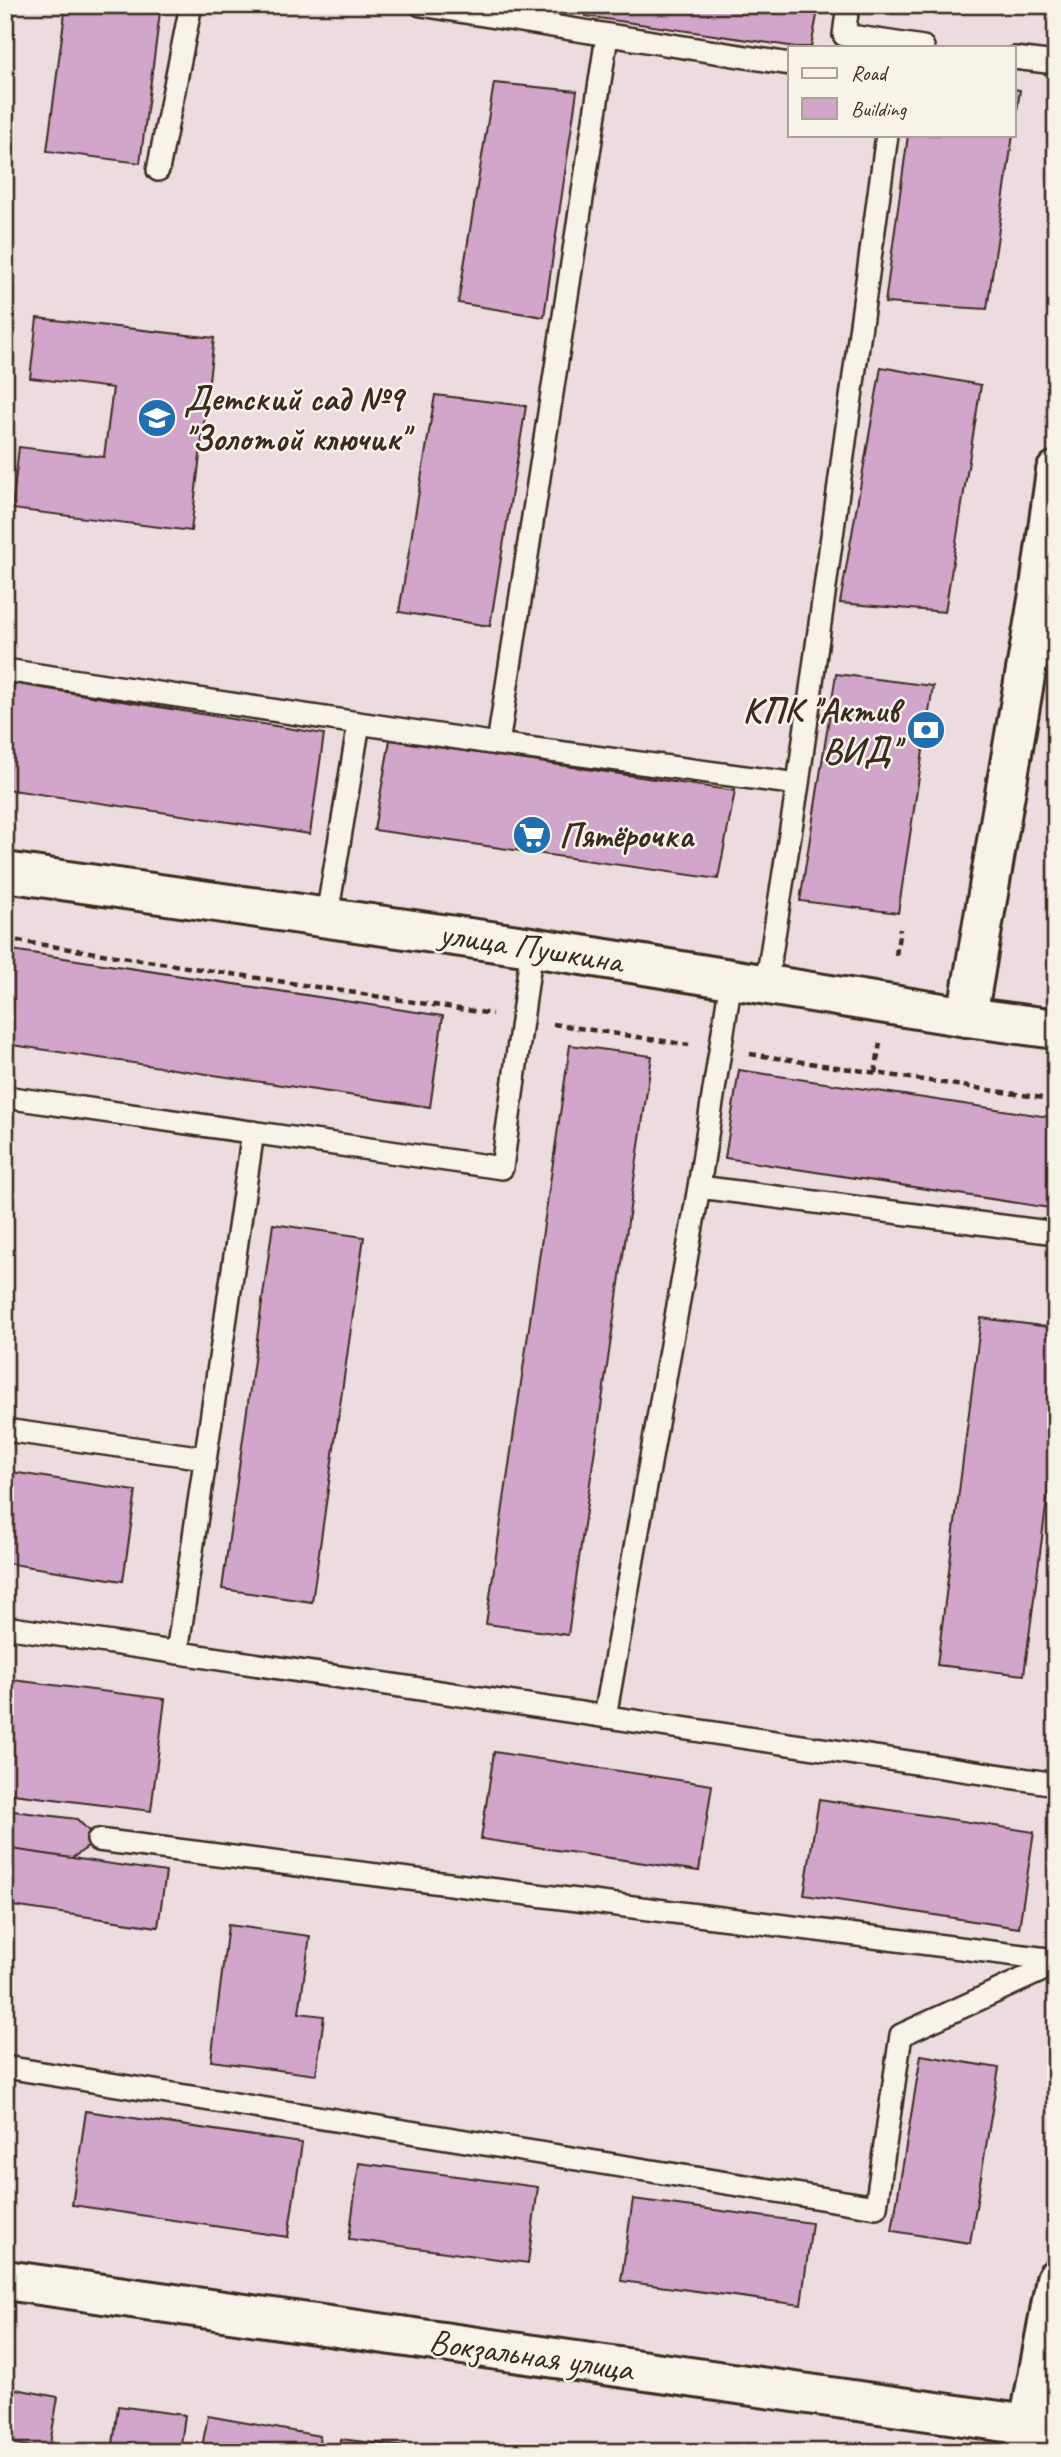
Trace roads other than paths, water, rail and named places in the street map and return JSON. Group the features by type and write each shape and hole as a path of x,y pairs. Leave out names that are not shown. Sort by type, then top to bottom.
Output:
{"main road":[{"path":"967,1017 1037,608 1056,471"},
{"name":"улица Пушкина","path":"5,872 327,916 1056,1030"},
{"name":"Вокзальная улица","path":"5,2280 1037,2435"},
{"path":"1037,2435 1056,2280"}],"lane":[{"path":"158,170 191,5"},
{"path":"421,5 555,16 607,36 788,64"},
{"path":"848,5 843,41 900,46"},
{"path":"498,744 607,36"},
{"path":"1016,58 1056,63"},
{"path":"606,1717 699,1188 720,1050 749,983 798,784 887,136"},
{"path":"5,670 498,744 798,784"},
{"path":"327,916 359,723"},
{"path":"5,1097 502,1168 532,947"},
{"path":"177,1653 253,1132"},
{"path":"699,1188 1056,1233"},
{"path":"5,1430 205,1458"},
{"path":"5,1627 1056,1784"},
{"path":"99,1840 1056,1962"},
{"path":"5,2067 876,2207 901,2035 1056,1962"}],"place":[{"name":"Детский сад №9 \"Золотой ключик\"","path":"157,418"},
{"name":"КПК ''Актив ВИД''","path":"926,730"},
{"name":"Пятёрочка","path":"532,835"}]}
